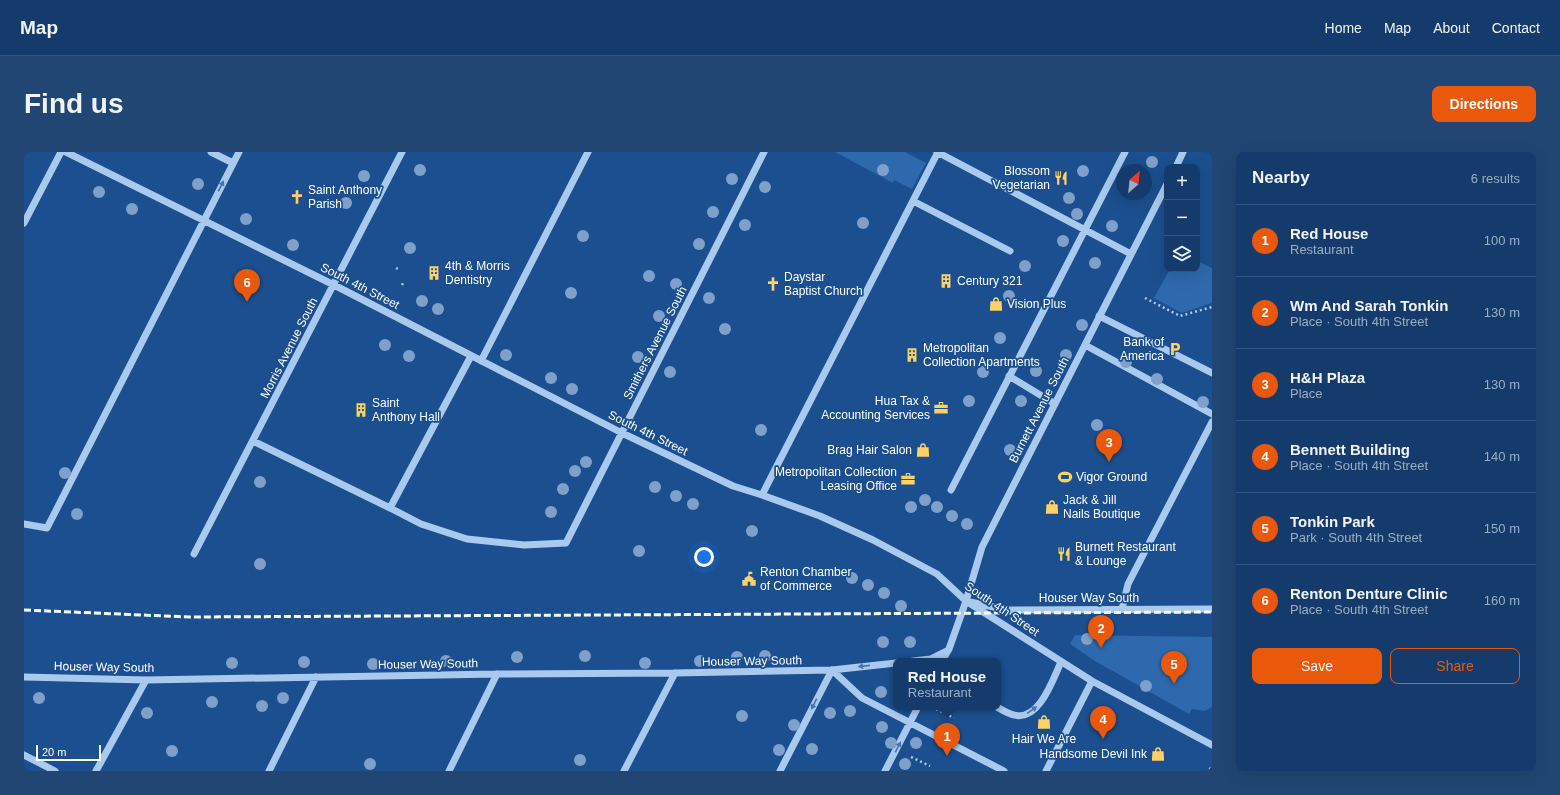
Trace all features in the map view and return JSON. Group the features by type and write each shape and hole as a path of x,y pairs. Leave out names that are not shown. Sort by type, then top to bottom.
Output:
{"street":[{"path":"24,222 61,152"},
{"name":"South 4th Street","path":"66,152 334,285 622,434 733,486 820,516 873,540 937,574 966,601 1092,681 1212,745"},
{"path":"211,152 233,163"},
{"path":"24,524 47,528 239,152"},
{"name":"Morris Avenue South","path":"194,554 402,152"},
{"path":"481,361 588,152"},
{"name":"Smithers Avenue South","path":"390,508 421,524 467,539 524,545 566,543 764,152"},
{"path":"762,495 937,152 1084,231 1131,254"},
{"path":"951,490 1125,152"},
{"path":"1177,164 1183,152"},
{"name":"Burnett Avenue South","path":"944,658 949,649 966,601 982,547 1164,190"},
{"path":"913,201 1010,251"},
{"path":"1099,316 1212,373"},
{"path":"1085,345 1212,414"},
{"path":"253,441 390,508 471,356"},
{"path":"1009,376 1055,404"},
{"path":"1122,609 1128,584 1212,422"},
{"name":"Houser Way South","path":"966,601 1008,610 1212,609"},
{"path":"933,658 947,651"},
{"path":"1001,709 1014,716 1024,715 1035,709 1042,700 1061,662"},
{"path":"832,670 893,663"},
{"path":"832,670 862,698 1004,771"},
{"path":"780,771 832,670"},
{"name":"Houser Way South","path":"24,677 146,680 832,670"},
{"path":"624,771 675,673"},
{"path":"449,771 497,674"},
{"path":"269,771 316,677"},
{"path":"96,771 146,680"},
{"path":"1046,771 1092,681"},
{"path":"885,771 916,710"},
{"path":"24,755 55,771"}],"path":[{"path":"1145,298 1180,316 1212,307"},
{"path":"938,710 954,718"},
{"path":"911,757 930,766"}],"shaded area":[{"path":"835,152 905,152 926,163 912,189 894,180 893,183"},
{"path":"1200,262 1212,268 1212,303 1182,313 1154,298 1168,272 1200,272"},
{"path":"1075,635 1212,637 1212,707 1205,711 1192,709 1189,714 1095,661 1070,644"}],"railway":[{"path":"24,610 189,617 1212,612"}],"place":[{"name":"Blossom Vegetarian","path":"1061,178"},
{"name":"Saint Anthony Parish","path":"297,197"},
{"name":"4th & Morris Dentistry","path":"434,273"},
{"name":"Century 321","path":"946,281"},
{"name":"Daystar Baptist Church","path":"773,284"},
{"name":"Renton Denture Clinic","path":"247,302"},
{"name":"Vision Plus","path":"996,304"},
{"name":"Bank of America","path":"1175,349"},
{"name":"Metropolitan Collection Apartments","path":"912,355"},
{"name":"Hua Tax & Accounting Services","path":"941,408"},
{"name":"Saint Anthony Hall","path":"361,410"},
{"name":"Brag Hair Salon","path":"923,450"},
{"name":"H&H Plaza","path":"1109,462"},
{"name":"Vigor Ground","path":"1065,477"},
{"name":"Metropolitan Collection Leasing Office","path":"908,479"},
{"name":"Jack & Jill Nails Boutique","path":"1052,507"},
{"name":"Burnett Restaurant & Lounge","path":"1064,554"},
{"name":"Renton Chamber of Commerce","path":"749,579"},
{"name":"Wm And Sarah Tonkin","path":"1101,648"},
{"name":"Tonkin Park","path":"1174,684"},
{"name":"Hair We Are","path":"1044,722"},
{"name":"Bennett Building","path":"1103,739"},
{"name":"Handsome Devil Ink","path":"1158,754"},
{"name":"Red House","path":"947,756"}]}
